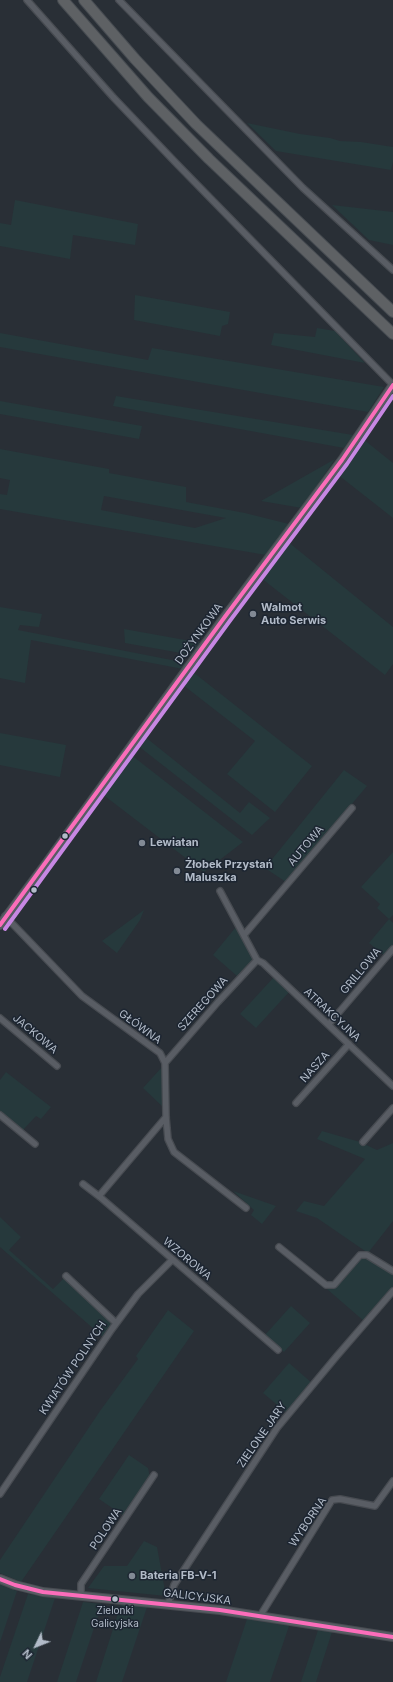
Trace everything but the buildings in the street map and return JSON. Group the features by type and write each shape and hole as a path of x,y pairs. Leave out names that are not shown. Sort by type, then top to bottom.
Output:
{"highway":[{"path":"63,0 148,97 209,159 393,334"},
{"path":"84,0 135,59 196,124 393,312"}],"street":[{"path":"27,0 113,97 170,158 393,385"},
{"path":"119,0 303,188 393,270"},
{"name":"DOŻYNKOWA","path":"0,925 5,916 53,855 226,615 342,460 393,385"},
{"name":"AUTOWA","path":"244,935 352,808"},
{"path":"220,891 257,960"},
{"name":"GŁÓWNA","path":"5,916 82,996 160,1053 164,1063"},
{"name":"GRILLOWA","path":"329,1024 393,949"},
{"name":"SZEREGOWA","path":"164,1063 257,960"},
{"name":"ATRAKCYJNA","path":"257,960 263,963 329,1024 393,1086"},
{"name":"JACKOWA","path":"0,1018 57,1066"},
{"name":"NASZA","path":"296,1103 349,1044"},
{"path":"164,1063 168,1139 174,1152 246,1208"},
{"path":"363,1142 393,1108"},
{"path":"0,1115 35,1144"},
{"path":"99,1196 166,1117"},
{"name":"WZOROWA","path":"83,1184 99,1196 278,1350"},
{"path":"279,1247 326,1285 334,1285 360,1255 367,1255 393,1271"},
{"name":"KWIATÓW POLNYCH","path":"0,1494 116,1323 138,1294 172,1260"},
{"path":"66,1276 116,1323"},
{"name":"ZIELONE JARY","path":"168,1604 174,1585 277,1428 336,1356 393,1291"},
{"name":"POLOWA","path":"81,1596 81,1584 154,1475"},
{"name":"WYBORNA","path":"260,1616 332,1500 340,1499 375,1506 393,1481"},
{"name":"GALICYJSKA","path":"0,1579 15,1586 43,1592 168,1604 260,1616 393,1637"}],"shaded area":[{"path":"247,123 340,141 361,142 393,147 393,162 391,170 276,151"},
{"path":"15,200 138,224 135,245 73,235 70,259 0,246 0,223 11,225"},
{"path":"332,205 393,212 393,245 369,240"},
{"path":"135,295 230,312 228,324 222,326 220,336 134,320"},
{"path":"317,328 335,331 365,363 271,345 274,333 315,337"},
{"path":"0,333 148,360 152,348 384,387 368,412 0,347"},
{"path":"116,396 353,435 344,448 113,406"},
{"path":"0,401 142,426 139,439 0,414"},
{"path":"363,439 393,463 393,518 337,474"},
{"path":"0,449 109,469 109,473 186,487 186,502 245,513 289,524 266,555 0,509 0,494 7,495 10,480 0,478","holes":["104,496 226,518 195,528 101,510"]},
{"path":"335,459 302,508 261,501"},
{"path":"287,541 393,627 393,664 385,675 261,578"},
{"path":"0,607 42,614 39,627 20,625 18,630 187,663 183,669 31,640 25,683 0,678"},
{"path":"124,629 202,643 192,655 125,643"},
{"path":"193,672 312,766 275,812 227,774 255,741 183,685"},
{"path":"0,733 66,745 60,777 0,765"},
{"path":"144,736 240,813 249,802 270,818 252,835 137,745"},
{"path":"130,754 243,842 204,872 106,797 102,793"},
{"path":"344,770 367,786 286,882 265,868"},
{"path":"393,852 393,915 389,919 377,908 380,904 361,887"},
{"path":"144,910 140,920 117,953 102,941"},
{"path":"389,919 393,923 393,947 385,956 369,943"},
{"path":"236,927 253,959 237,976 213,955"},
{"path":"274,977 290,991 256,1028 240,1014"},
{"path":"163,1066 163,1107 143,1088"},
{"path":"6,1072 51,1107 41,1119 36,1116 23,1130 0,1111 0,1080"},
{"path":"322,1131 360,1142 377,1150 393,1143 393,1221 368,1253 317,1218 296,1211 304,1201 324,1206 365,1159 317,1139"},
{"path":"233,1191 276,1206 262,1224 251,1215 254,1210"},
{"path":"0,1217 21,1237 9,1250 53,1289 64,1278 113,1323 103,1337 0,1247"},
{"path":"368,1257 393,1274 393,1289 365,1322 327,1289 334,1288 361,1259"},
{"path":"291,1306 310,1323 284,1352 265,1335"},
{"path":"168,1310 194,1331 21,1582 0,1573 0,1560 100,1411 138,1359 136,1356"},
{"path":"289,1363 312,1383 287,1413 263,1393"},
{"path":"129,1455 148,1468 150,1478 124,1516 99,1499"},
{"path":"144,1541 157,1547 166,1596 88,1588 104,1566 127,1566"},
{"path":"0,1584 17,1591 0,1642"},
{"path":"28,1594 55,1598 27,1682 0,1682 0,1677"},
{"path":"83,1602 102,1604 76,1682 57,1682"},
{"path":"121,1604 147,1607 122,1682 96,1682"},
{"path":"247,1619 289,1626 270,1682 226,1682"},
{"path":"318,1630 332,1632 316,1682 301,1682"}],"transit line":[{"path":"0,925 224,618 342,460 393,385"},
{"path":"5,929 229,622 347,464 393,396"},
{"path":"0,1579 15,1585 43,1592 220,1610 393,1637"}],"place":[{"name":"Walmot Auto Serwis","path":"253,614"},
{"name":"Lewiatan","path":"142,843"},
{"name":"Żłobek Przystań Maluszka","path":"177,871"},
{"name":"Bateria FB-V-1","path":"132,1576"},
{"name":"Zielonki Galicyjska","path":"115,1599"}]}
